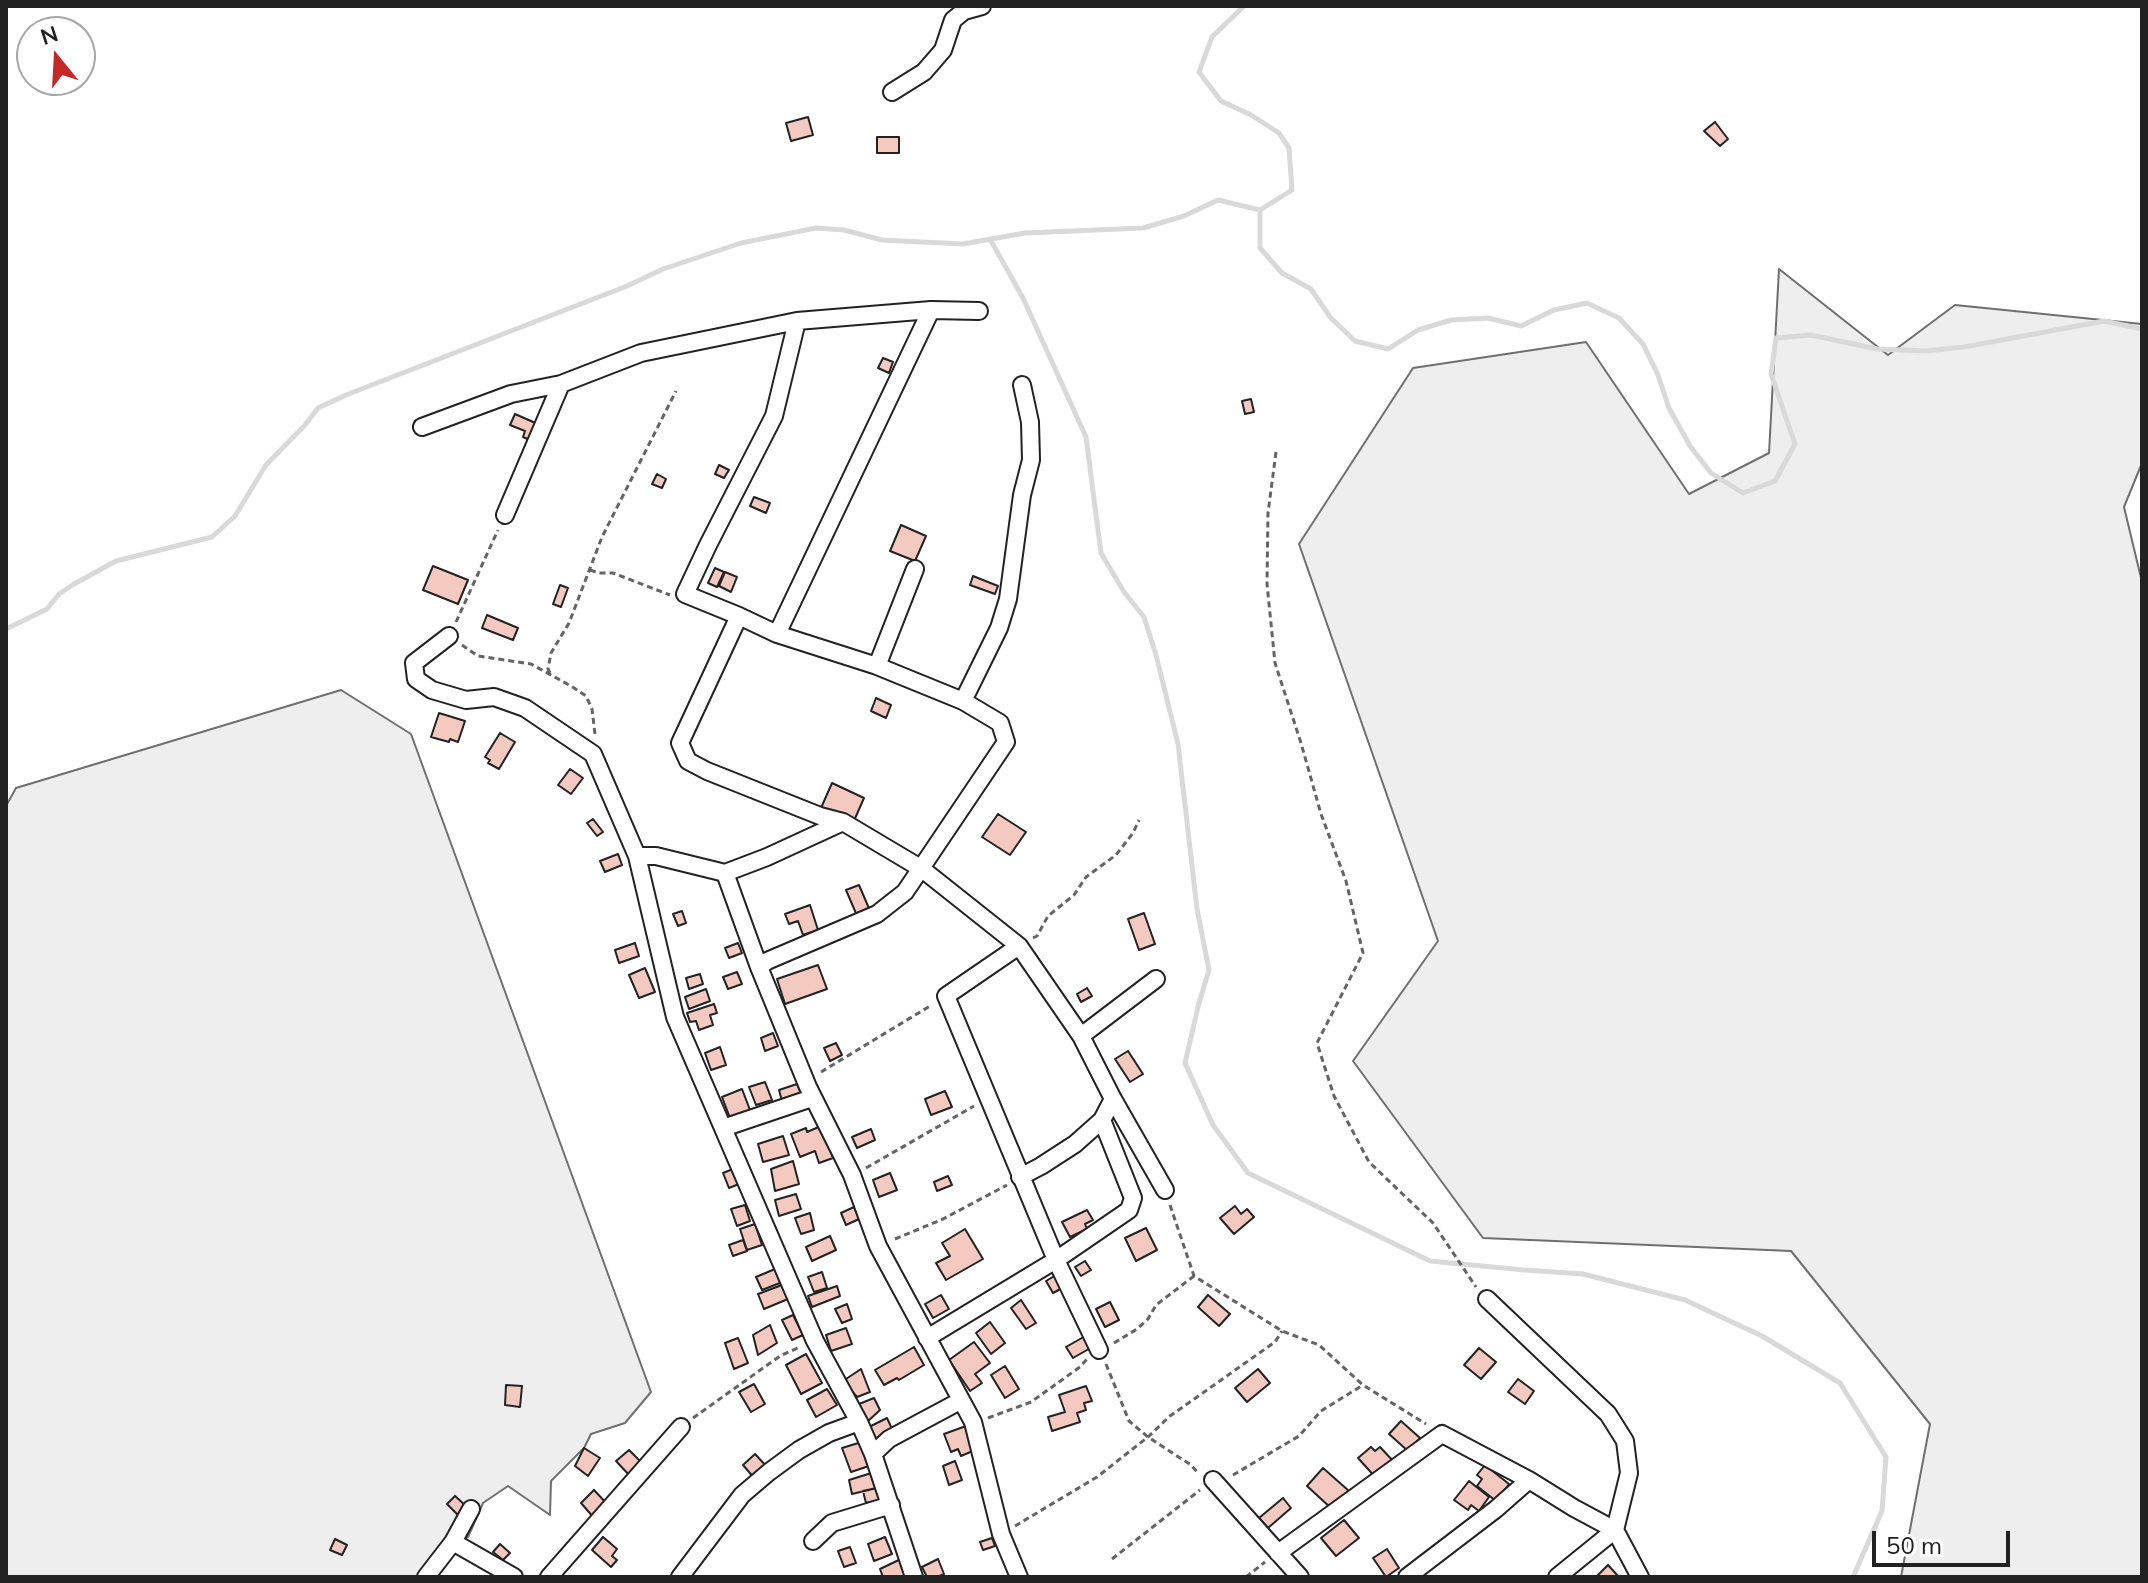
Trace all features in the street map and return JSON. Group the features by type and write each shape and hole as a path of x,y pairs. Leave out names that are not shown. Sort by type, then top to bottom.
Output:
{"street":[{"path":"892,92 924,72 943,50 953,20 964,11 982,6"},
{"path":"777,634 931,310"},
{"path":"422,427 511,394 561,384 641,353 797,321 931,310 979,311"},
{"path":"759,967 877,914 905,892 1006,742 1000,723 963,701 877,666 777,634 685,594 774,416 797,321"},
{"path":"505,515 561,384"},
{"path":"963,701 999,628 1008,599 1022,495 1031,460 1030,422 1022,385"},
{"path":"877,666 915,569"},
{"path":"739,616 680,743 688,761 820,816 843,822 922,869 1019,946 1081,1036 1165,1190"},
{"path":"449,636 414,663 416,679 432,690 466,700 494,697 525,708 593,754 637,856 675,1017 815,1341 873,1454 914,1577"},
{"path":"637,856 656,856 725,873 843,822"},
{"path":"725,873 810,1093 852,1175 878,1246 973,1422 1001,1534 1019,1577"},
{"path":"1019,946 946,996 1020,1177 1099,1350"},
{"path":"1081,1036 1156,979"},
{"path":"723,1128 810,1093"},
{"path":"1020,1177 1075,1144 1102,1120 1113,1099"},
{"path":"927,1338 1056,1260 1129,1210 1133,1198 1102,1120"},
{"path":"1487,1299 1608,1414 1625,1441 1629,1473 1615,1530 1557,1577"},
{"path":"873,1454 889,1439 960,1401"},
{"path":"680,1577 742,1495 799,1450 829,1433 859,1422"},
{"path":"549,1577 681,1427"},
{"path":"1278,1553 1442,1434 1615,1530 1640,1577"},
{"path":"1213,1480 1300,1577"},
{"path":"1407,1577 1529,1480"},
{"path":"813,1541 832,1523 891,1505"},
{"path":"426,1577 453,1542 471,1509"},
{"path":"453,1542 514,1577"}],"path":[{"path":"552,676 548,669 551,653 569,623 589,569 633,473 676,391"},
{"path":"1276,452 1268,513 1267,584 1275,663 1321,814 1346,881 1363,953 1317,1043 1334,1096 1369,1162 1433,1223 1469,1279 1487,1299"},
{"path":"505,515 449,636 478,656 531,664 586,696 596,728 593,754"},
{"path":"589,569 613,573 674,597 685,594"},
{"path":"1019,946 1037,936 1048,916 1074,895 1086,877 1116,855 1139,820"},
{"path":"810,1093 821,1072 946,996"},
{"path":"852,1175 989,1098"},
{"path":"878,1246 943,1219 1020,1177"},
{"path":"1165,1190 1194,1276 1282,1331 1319,1345 1363,1385 1442,1434"},
{"path":"973,1422 1031,1402 1080,1367 1088,1356 1137,1329 1148,1319 1156,1305 1194,1276"},
{"path":"1001,1534 1097,1477 1170,1416 1275,1342 1282,1331"},
{"path":"681,1427 780,1356 815,1341"},
{"path":"1099,1350 1129,1421 1191,1465 1202,1478 1222,1482 1299,1436 1321,1411 1363,1385"},
{"path":"1112,1559 1213,1480"},
{"path":"1246,1577 1278,1553"}],"shaded area":[{"path":"1779,269 1888,355 1955,305 2142,324 2142,463 2124,507 2142,582 2142,1577 1901,1577 1930,1424 1791,1251 1483,1238 1353,1061 1438,941 1299,544 1413,368 1586,342 1689,494 1769,453"},
{"path":"341,690 411,734 651,1392 625,1423 591,1434 584,1448 551,1481 550,1515 508,1486 483,1503 468,1537 441,1546 426,1577 6,1577 6,806 16,788"}],"building":[{"path":"808,117 813,135 791,141 786,123"},
{"path":"1715,122 1728,139 1720,146 1704,131"},
{"path":"877,137 899,137 899,153 877,153"},
{"path":"883,358 893,362 889,373 878,368"},
{"path":"1251,399 1254,412 1245,414 1242,401"},
{"path":"515,414 540,425 532,441 523,437 525,431 510,425"},
{"path":"719,465 729,470 724,478 715,474"},
{"path":"657,474 666,479 662,488 652,484"},
{"path":"754,497 770,503 766,513 750,506"},
{"path":"901,525 926,536 915,561 890,551"},
{"path":"433,566 468,580 458,604 423,590"},
{"path":"715,568 724,572 717,587 708,583"},
{"path":"725,572 737,577 731,592 719,586"},
{"path":"973,576 998,586 995,594 970,585"},
{"path":"560,585 568,588 561,607 553,604"},
{"path":"487,615 518,628 513,640 482,628"},
{"path":"876,698 891,705 886,718 871,711"},
{"path":"439,713 465,721 458,742 431,737"},
{"path":"500,733 515,742 499,769 488,763 490,760 485,757"},
{"path":"570,769 583,778 571,794 558,785"},
{"path":"832,783 864,798 853,823 821,808"},
{"path":"998,814 1026,832 1010,855 982,837"},
{"path":"593,819 603,832 597,836 587,823"},
{"path":"618,854 622,865 605,872 600,861"},
{"path":"859,885 871,913 858,918 846,890"},
{"path":"810,905 818,930 803,935 798,921 789,924 785,914"},
{"path":"682,911 686,923 678,926 673,914"},
{"path":"1144,913 1155,944 1139,950 1128,919"},
{"path":"635,943 639,956 619,963 615,950"},
{"path":"738,943 742,953 729,958 725,948"},
{"path":"818,965 827,989 785,1004 777,979"},
{"path":"645,968 655,992 639,998 629,975"},
{"path":"737,972 742,984 728,989 723,977"},
{"path":"700,974 703,984 689,989 686,978"},
{"path":"1087,988 1092,996 1081,1002 1077,994"},
{"path":"706,989 710,1001 689,1009 685,997"},
{"path":"714,1004 717,1013 710,1015 713,1025 699,1030 696,1021 690,1022 687,1013"},
{"path":"773,1033 778,1046 765,1051 761,1038"},
{"path":"836,1043 842,1055 830,1061 824,1048"},
{"path":"720,1047 726,1065 711,1070 705,1053"},
{"path":"1128,1051 1143,1074 1130,1082 1115,1059"},
{"path":"765,1082 772,1100 756,1105 749,1087"},
{"path":"797,1084 801,1094 782,1101 779,1090"},
{"path":"742,1089 750,1110 730,1118 722,1097"},
{"path":"945,1091 952,1107 931,1115 925,1099"},
{"path":"821,1126 833,1158 819,1163 815,1151 800,1157 791,1134"},
{"path":"871,1129 875,1140 857,1148 852,1137"},
{"path":"783,1136 789,1155 763,1162 758,1144"},
{"path":"793,1161 799,1184 775,1191 771,1169"},
{"path":"733,1169 739,1184 729,1188 723,1173"},
{"path":"890,1173 897,1190 879,1197 873,1180"},
{"path":"948,1176 952,1185 937,1191 934,1182"},
{"path":"796,1194 801,1209 779,1216 775,1200"},
{"path":"745,1205 750,1221 737,1226 731,1209"},
{"path":"1235,1206 1241,1214 1247,1209 1254,1217 1234,1234 1220,1218"},
{"path":"854,1207 859,1219 846,1225 841,1213"},
{"path":"1087,1210 1093,1220 1085,1224 1087,1229 1070,1237 1062,1222"},
{"path":"810,1213 814,1230 801,1234 795,1218"},
{"path":"755,1224 762,1245 747,1250 740,1229"},
{"path":"1146,1228 1157,1250 1136,1261 1125,1238"},
{"path":"965,1229 983,1259 946,1280 936,1263 950,1256 942,1243"},
{"path":"830,1236 836,1250 812,1261 806,1247"},
{"path":"743,1240 747,1251 733,1256 729,1245"},
{"path":"1085,1261 1091,1270 1081,1276 1075,1267"},
{"path":"775,1269 780,1283 762,1290 756,1277"},
{"path":"822,1272 827,1288 814,1292 808,1277"},
{"path":"1056,1275 1064,1287 1053,1293 1046,1281"},
{"path":"782,1285 788,1299 764,1309 758,1294"},
{"path":"837,1286 840,1296 812,1307 808,1296"},
{"path":"941,1295 949,1309 933,1318 925,1304"},
{"path":"1208,1295 1230,1314 1219,1326 1198,1307"},
{"path":"1021,1300 1036,1323 1026,1329 1011,1308"},
{"path":"1110,1302 1119,1320 1105,1327 1096,1309"},
{"path":"847,1304 852,1319 842,1323 835,1309"},
{"path":"793,1315 803,1335 792,1340 782,1320"},
{"path":"990,1322 1005,1343 991,1354 976,1333"},
{"path":"770,1325 777,1343 758,1355 753,1335"},
{"path":"846,1328 852,1344 831,1351 826,1335"},
{"path":"1087,1335 1094,1346 1073,1358 1066,1347"},
{"path":"738,1338 748,1363 734,1369 725,1343"},
{"path":"974,1342 990,1363 975,1374 982,1383 970,1391 949,1360"},
{"path":"914,1347 924,1365 884,1385 875,1370"},
{"path":"1479,1348 1496,1362 1481,1379 1464,1365"},
{"path":"806,1354 822,1383 801,1394 786,1365"},
{"path":"1005,1366 1019,1389 1005,1398 991,1375"},
{"path":"861,1369 870,1392 857,1397 843,1381"},
{"path":"1258,1369 1270,1383 1247,1402 1235,1388"},
{"path":"1518,1379 1534,1391 1525,1404 1508,1392"},
{"path":"754,1384 765,1404 751,1412 739,1392"},
{"path":"506,1385 522,1386 520,1407 505,1405"},
{"path":"1086,1386 1092,1401 1084,1403 1086,1410 1077,1413 1080,1422 1052,1431 1048,1417 1065,1412 1059,1395"},
{"path":"827,1389 837,1405 816,1417 807,1400"},
{"path":"874,1398 880,1410 867,1422 859,1404"},
{"path":"887,1418 893,1431 875,1439 869,1427"},
{"path":"1401,1421 1420,1438 1408,1451 1389,1434"},
{"path":"966,1426 975,1450 961,1456 958,1449 951,1452 944,1434"},
{"path":"865,1441 872,1465 851,1472 842,1448"},
{"path":"1371,1447 1375,1451 1380,1447 1395,1463 1377,1479 1358,1458"},
{"path":"584,1448 600,1458 588,1476 575,1466"},
{"path":"629,1450 640,1461 630,1476 616,1461"},
{"path":"755,1454 768,1468 755,1479 743,1465"},
{"path":"955,1461 962,1480 949,1485 943,1466"},
{"path":"1485,1465 1509,1484 1496,1501 1477,1486 1482,1479 1477,1475"},
{"path":"1323,1468 1349,1491 1332,1509 1307,1486"},
{"path":"878,1471 881,1487 852,1494 849,1480"},
{"path":"1469,1481 1489,1497 1479,1511 1471,1505 1468,1510 1454,1500"},
{"path":"881,1487 883,1499 866,1503 863,1491"},
{"path":"594,1490 608,1505 594,1518 581,1503"},
{"path":"455,1496 466,1506 458,1515 447,1504"},
{"path":"1283,1498 1291,1508 1268,1528 1259,1518"},
{"path":"1344,1520 1359,1538 1336,1556 1321,1538"},
{"path":"603,1537 617,1549 612,1556 617,1560 611,1567 592,1550"},
{"path":"885,1537 892,1554 874,1561 868,1544"},
{"path":"992,1538 995,1546 983,1550 980,1542"},
{"path":"335,1539 347,1545 342,1555 330,1550"},
{"path":"500,1544 510,1553 503,1560 493,1552"},
{"path":"850,1547 856,1563 844,1567 838,1551"},
{"path":"1387,1549 1399,1568 1386,1577 1373,1558"},
{"path":"903,1558 913,1577 883,1577 880,1569"},
{"path":"938,1559 944,1574 927,1577 922,1567"},
{"path":"1608,1565 1618,1576 1618,1577 1598,1575"}],"waterway":[{"path":"6,629 47,609 59,594 116,561 212,537 235,516 266,465 318,408 663,269 741,243 816,228 844,230 882,240 963,244 1025,233 1143,228 1184,216 1218,200 1260,210 1292,190 1289,148 1279,133 1221,101 1199,72 1212,37 1244,6"},
{"path":"1260,210 1260,248 1282,273 1311,289 1330,317 1355,341 1388,349 1418,330 1451,320 1488,318 1521,326 1554,310 1587,303 1619,318 1643,344 1669,408 1690,446 1711,473 1743,493 1775,481 1795,444 1771,374 1776,338 1811,335 1877,349 1926,351 2104,321 2142,329"},
{"path":"990,239 1023,298 1086,437 1101,553 1124,592 1144,617 1156,655 1178,744 1197,909 1209,970 1185,1063 1213,1125 1248,1173 1430,1261 1583,1274 1685,1300 1762,1336 1840,1383 1886,1457 1882,1511 1853,1577"}]}
